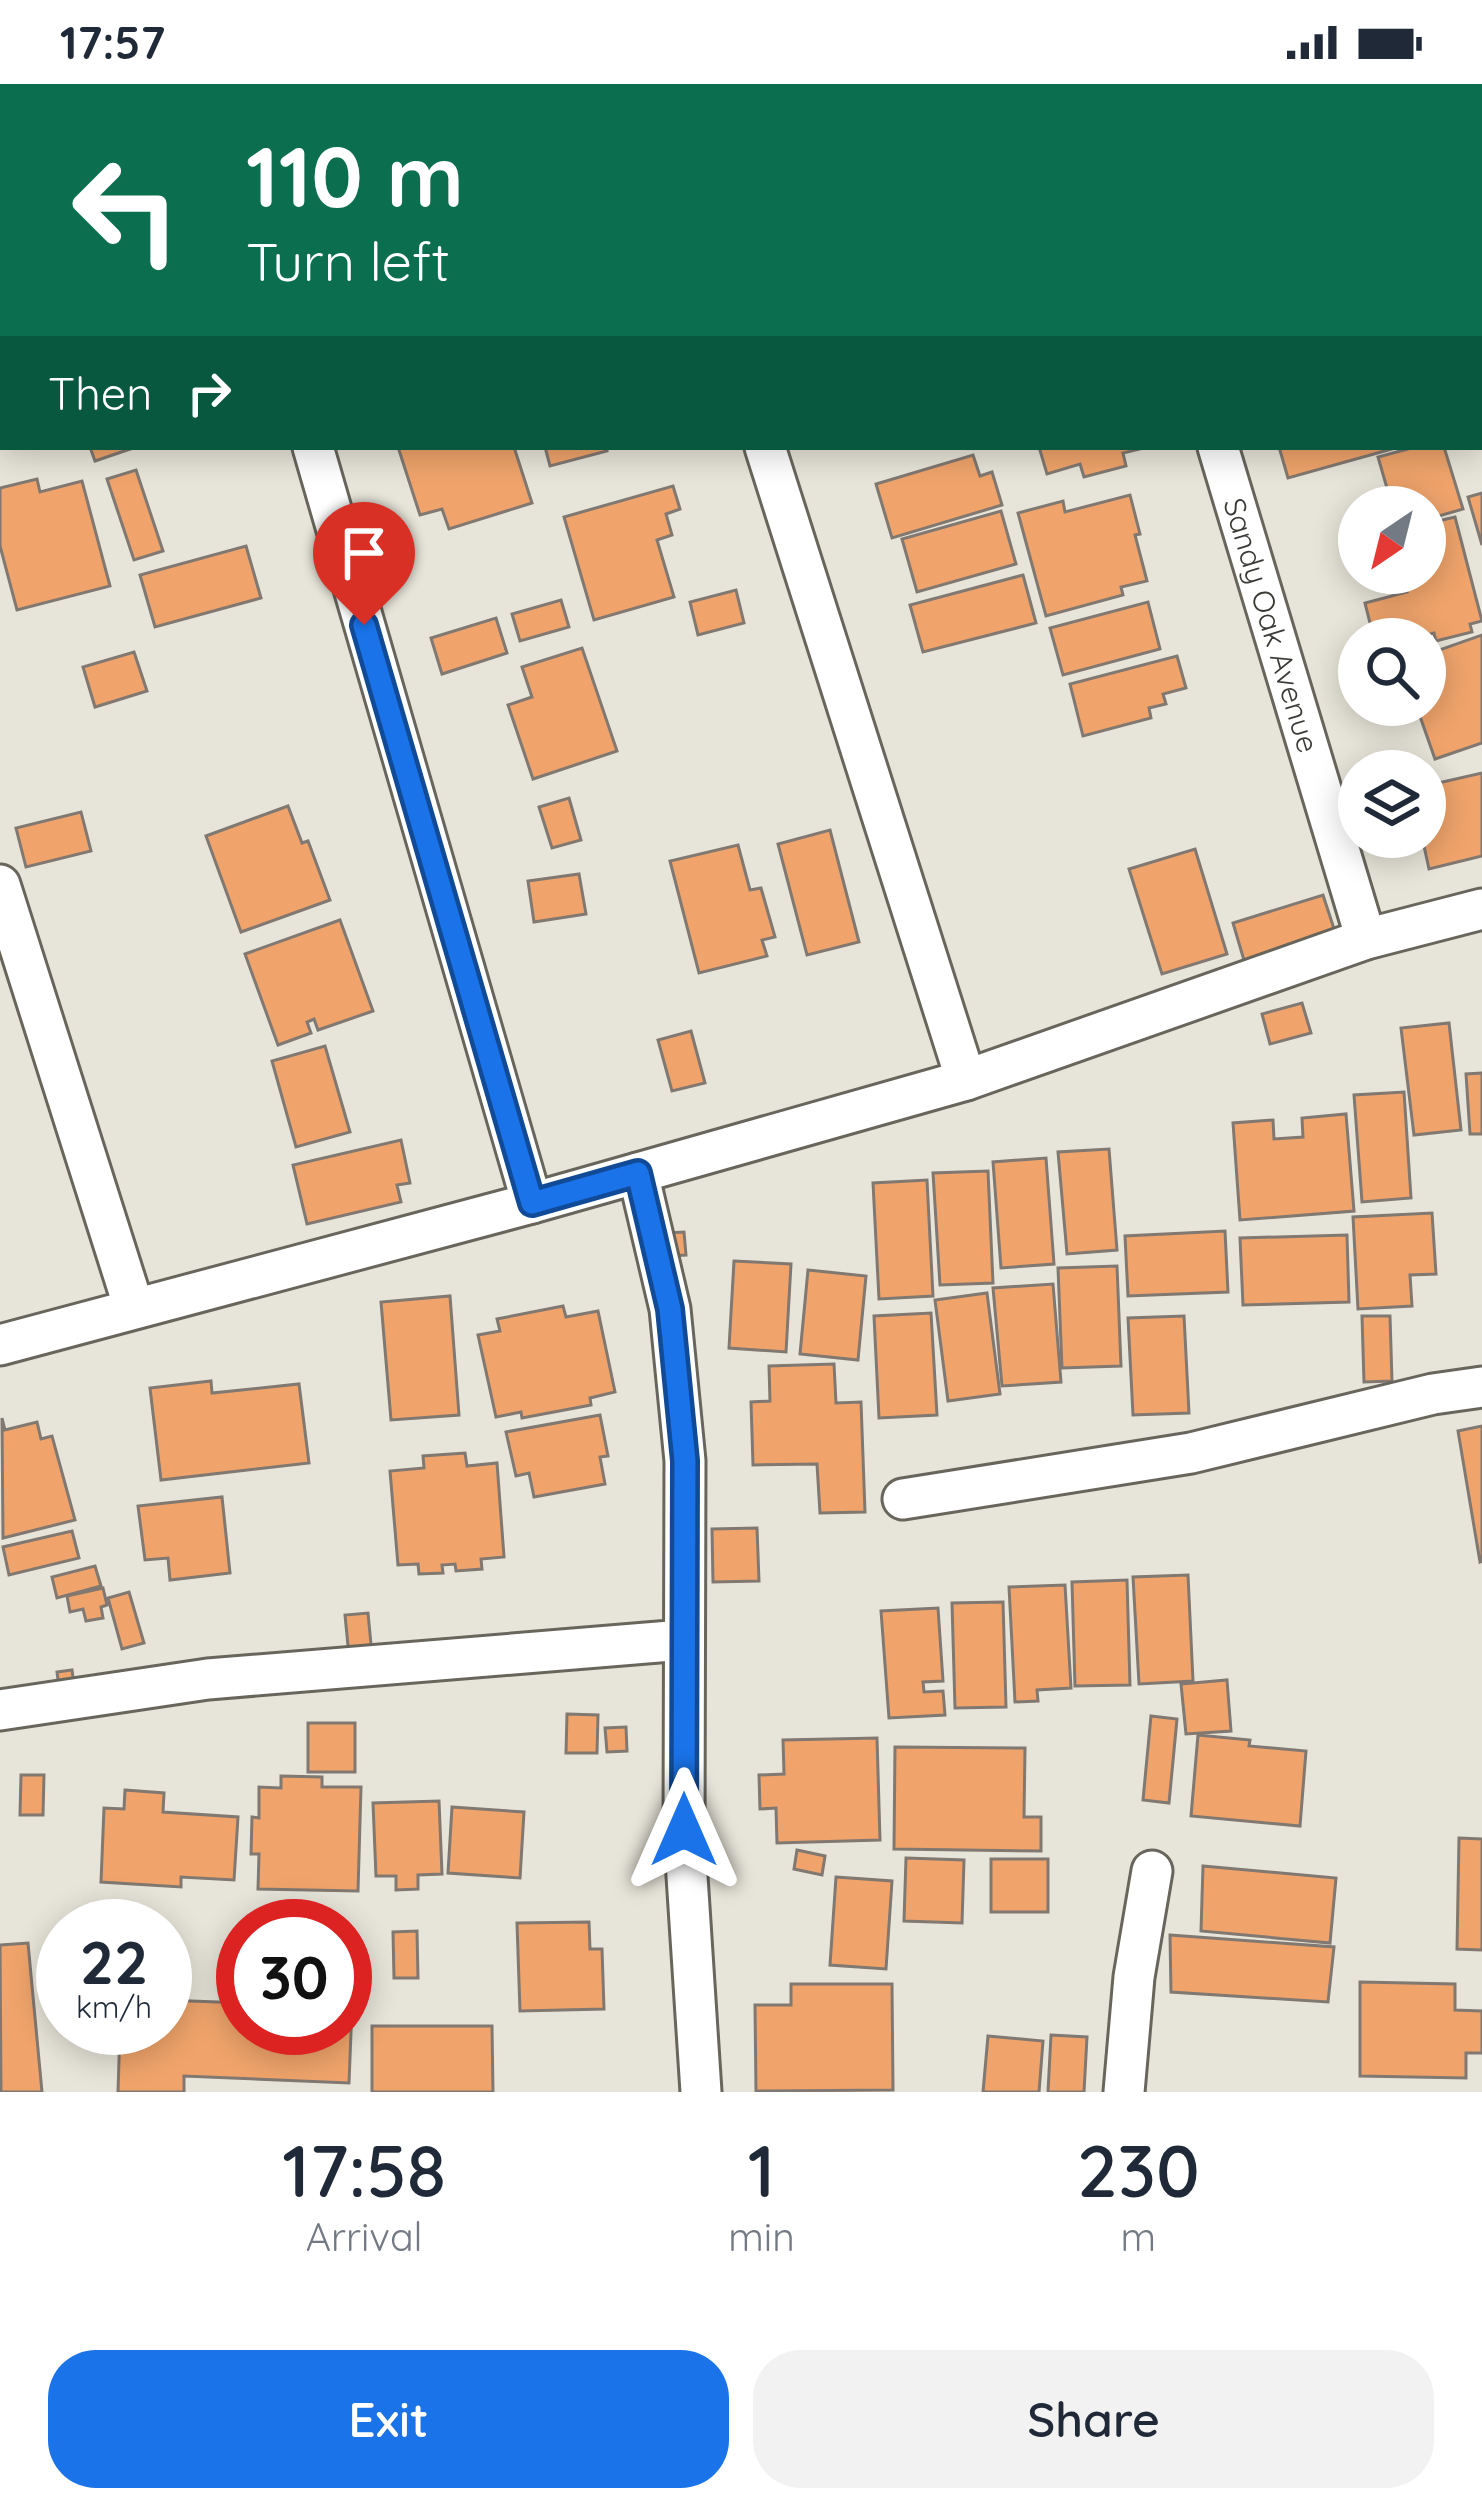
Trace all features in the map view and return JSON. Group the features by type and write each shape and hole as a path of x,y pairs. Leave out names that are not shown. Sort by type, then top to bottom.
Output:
{"street":[{"path":"314,450 532,1203"},
{"path":"766,450 966,1080"},
{"name":"Sandy Oak Avenue","path":"1219,450 1366,939"},
{"path":"0,885 134,1308"},
{"path":"0,1345 532,1203 966,1080 1366,939 1482,909"},
{"path":"638,1173 670,1309 683,1439 684,1830 701,2092"},
{"path":"902,1499 1191,1453 1432,1394 1482,1387"},
{"path":"0,1711 208,1679 683,1640"},
{"path":"1124,2092 1134,1977 1153,1870"}],"building":[{"path":"91,450 127,450 95,461"},
{"path":"399,450 515,450 532,503 449,529 442,509 420,515"},
{"path":"546,450 607,450 607,451 550,466"},
{"path":"1040,450 1136,450 1123,453 1126,466 1084,477 1080,464 1047,474"},
{"path":"1280,450 1388,450 1288,478"},
{"path":"1404,450 1445,450 1463,509 1446,514 1446,486 1386,486 1378,457"},
{"path":"973,455 980,476 992,472 1002,505 892,538 876,484"},
{"path":"136,470 163,551 134,560 107,479"},
{"path":"37,479 40,492 82,481 110,586 17,610 0,546 0,488"},
{"path":"673,486 680,509 666,514 672,535 657,540 674,597 594,620 564,517"},
{"path":"1482,493 1482,545 1468,497"},
{"path":"1130,495 1147,581 1121,587 1123,595 1046,616 1018,513 1063,501 1065,512"},
{"path":"1001,511 1016,564 917,592 902,539"},
{"path":"1455,517 1482,621 1470,624 1472,632 1446,638 1446,618 1369,618 1365,603 1399,594 1446,594 1446,519"},
{"path":"246,546 261,598 155,627 140,575"},
{"path":"1023,575 1036,623 923,652 910,605"},
{"path":"736,590 744,623 698,635 690,602"},
{"path":"561,600 569,627 520,641 512,614"},
{"path":"1148,602 1160,649 1063,675 1050,628"},
{"path":"496,618 507,653 442,674 431,638"},
{"path":"1482,635 1482,743 1446,755 1446,750 1432,750 1423,726 1446,726 1446,648"},
{"path":"582,648 617,751 533,779 508,705 532,697 522,667"},
{"path":"134,652 147,691 95,707 83,667"},
{"path":"1177,656 1186,688 1163,694 1166,704 1149,708 1151,718 1083,736 1070,684"},
{"path":"1482,773 1482,856 1429,869 1427,858 1446,858 1446,781"},
{"path":"569,798 581,840 552,848 539,807"},
{"path":"288,806 302,843 308,841 330,900 241,932 206,836"},
{"path":"81,812 91,851 26,867 16,828"},
{"path":"830,830 859,942 807,955 778,844"},
{"path":"738,845 750,890 761,888 775,937 762,940 767,956 699,973 670,861"},
{"path":"1195,849 1227,954 1162,974 1129,869"},
{"path":"579,874 586,914 534,922 528,881"},
{"path":"1323,895 1337,938 1246,967 1233,923"},
{"path":"340,920 373,1011 318,1030 314,1019 307,1022 311,1033 278,1045 245,954"},
{"path":"1302,1003 1311,1033 1270,1044 1262,1014"},
{"path":"1449,1023 1461,1130 1414,1135 1401,1028"},
{"path":"691,1031 705,1083 672,1091 658,1040"},
{"path":"325,1046 350,1132 296,1147 272,1061"},
{"path":"1482,1073 1482,1134 1470,1134 1466,1074"},
{"path":"1404,1092 1411,1198 1362,1202 1354,1095"},
{"path":"1346,1114 1354,1211 1240,1220 1233,1123 1273,1120 1274,1139 1303,1137 1302,1118"},
{"path":"401,1140 410,1183 397,1185 401,1202 307,1224 293,1165"},
{"path":"1109,1149 1117,1250 1067,1254 1058,1152"},
{"path":"1046,1158 1054,1264 1001,1268 993,1162"},
{"path":"988,1171 993,1283 940,1285 933,1173"},
{"path":"927,1180 933,1296 879,1299 873,1183"},
{"path":"1432,1213 1436,1274 1410,1275 1412,1306 1358,1309 1353,1217"},
{"path":"1225,1231 1228,1292 1128,1296 1125,1236"},
{"path":"684,1232 686,1255 668,1256 667,1233"},
{"path":"1347,1235 1349,1302 1243,1305 1240,1238"},
{"path":"734,1261 791,1264 786,1352 729,1348"},
{"path":"1117,1266 1121,1366 1062,1368 1058,1268"},
{"path":"808,1270 866,1276 858,1360 800,1354"},
{"path":"1053,1284 1061,1382 1002,1386 993,1288"},
{"path":"987,1293 1000,1394 948,1401 935,1300"},
{"path":"450,1296 459,1415 391,1420 381,1302"},
{"path":"563,1306 566,1317 598,1311 615,1392 590,1398 591,1405 522,1418 521,1412 496,1417 478,1335 500,1331 497,1319"},
{"path":"931,1313 937,1415 879,1418 874,1316"},
{"path":"1184,1316 1189,1413 1133,1415 1128,1318"},
{"path":"1362,1316 1390,1316 1392,1381 1364,1382"},
{"path":"834,1364 836,1403 861,1402 865,1512 820,1513 817,1464 753,1465 751,1402 770,1401 769,1366"},
{"path":"211,1381 212,1393 299,1384 309,1463 161,1480 150,1388"},
{"path":"600,1415 608,1456 600,1457 605,1484 534,1497 529,1473 516,1476 506,1432"},
{"path":"2,1418 5,1430 37,1422 41,1439 52,1436 75,1520 3,1538"},
{"path":"1482,1426 1482,1561 1480,1562 1458,1431"},
{"path":"465,1453 467,1466 497,1463 504,1557 481,1559 482,1569 456,1571 455,1564 442,1565 443,1573 419,1574 418,1564 398,1565 390,1471 424,1468 423,1456"},
{"path":"222,1497 230,1573 170,1580 168,1558 145,1560 138,1506"},
{"path":"757,1528 759,1581 713,1582 712,1529"},
{"path":"72,1531 79,1558 9,1575 3,1547"},
{"path":"95,1566 101,1586 57,1598 52,1577"},
{"path":"1188,1575 1193,1681 1139,1684 1133,1577"},
{"path":"1127,1580 1130,1685 1075,1686 1072,1582"},
{"path":"1065,1585 1071,1688 1037,1690 1038,1701 1015,1702 1009,1587"},
{"path":"103,1588 107,1605 101,1607 103,1618 86,1621 83,1609 70,1612 67,1596"},
{"path":"129,1592 144,1643 122,1649 108,1598"},
{"path":"1003,1602 1006,1707 955,1708 952,1603"},
{"path":"938,1608 943,1681 923,1682 924,1692 943,1691 945,1715 889,1718 881,1611"},
{"path":"368,1613 372,1655 349,1656 345,1615"},
{"path":"72,1670 74,1684 59,1687 57,1672"},
{"path":"1227,1680 1231,1731 1186,1734 1181,1684"},
{"path":"567,1714 598,1715 597,1753 566,1753"},
{"path":"1151,1716 1177,1719 1169,1803 1143,1800"},
{"path":"308,1723 355,1723 355,1772 308,1772"},
{"path":"626,1727 627,1751 607,1752 605,1728"},
{"path":"1198,1735 1306,1751 1300,1826 1191,1816"},
{"path":"877,1738 880,1840 777,1843 776,1808 760,1809 759,1775 784,1774 783,1740"},
{"path":"895,1747 1025,1748 1024,1817 1041,1817 1041,1851 894,1849"},
{"path":"21,1775 44,1775 43,1815 20,1815"},
{"path":"281,1776 322,1777 322,1787 361,1787 358,1891 258,1889 259,1854 251,1854 252,1817 259,1818 259,1787 281,1788"},
{"path":"125,1790 164,1793 163,1812 238,1817 234,1880 181,1877 181,1887 101,1882 104,1808 124,1809"},
{"path":"439,1801 442,1874 418,1875 418,1889 396,1890 396,1876 376,1876 373,1803"},
{"path":"452,1807 524,1812 520,1878 448,1873"},
{"path":"1459,1838 1482,1839 1482,1950 1457,1949"},
{"path":"797,1850 825,1856 822,1875 794,1869"},
{"path":"906,1858 964,1860 962,1923 904,1921"},
{"path":"991,1859 1048,1859 1048,1912 991,1912"},
{"path":"1203,1866 1336,1878 1330,1943 1201,1931"},
{"path":"836,1877 892,1881 886,1969 830,1965"},
{"path":"589,1922 590,1949 602,1949 604,2009 520,2011 517,1923"},
{"path":"417,1931 418,1978 394,1978 393,1932"},
{"path":"1170,1935 1334,1947 1328,2002 1171,1992"},
{"path":"28,1943 42,2092 1,2092 0,1945"},
{"path":"1360,1982 1455,1984 1455,2010 1482,2011 1482,2053 1466,2053 1466,2078 1360,2076"},
{"path":"791,1984 892,1984 893,2090 756,2091 755,2005 791,2005"},
{"path":"192,2001 216,2002 216,2055 350,2055 349,2083 184,2076 184,2092 118,2092 119,2055 192,2055"},
{"path":"372,2026 492,2026 493,2092 372,2092"},
{"path":"1051,2035 1087,2037 1084,2092 1048,2092"},
{"path":"988,2036 1043,2041 1039,2092 983,2092"}],"route":[{"path":"364,625 532,1203 638,1173 670,1309 685,1461 684,1830"}]}
